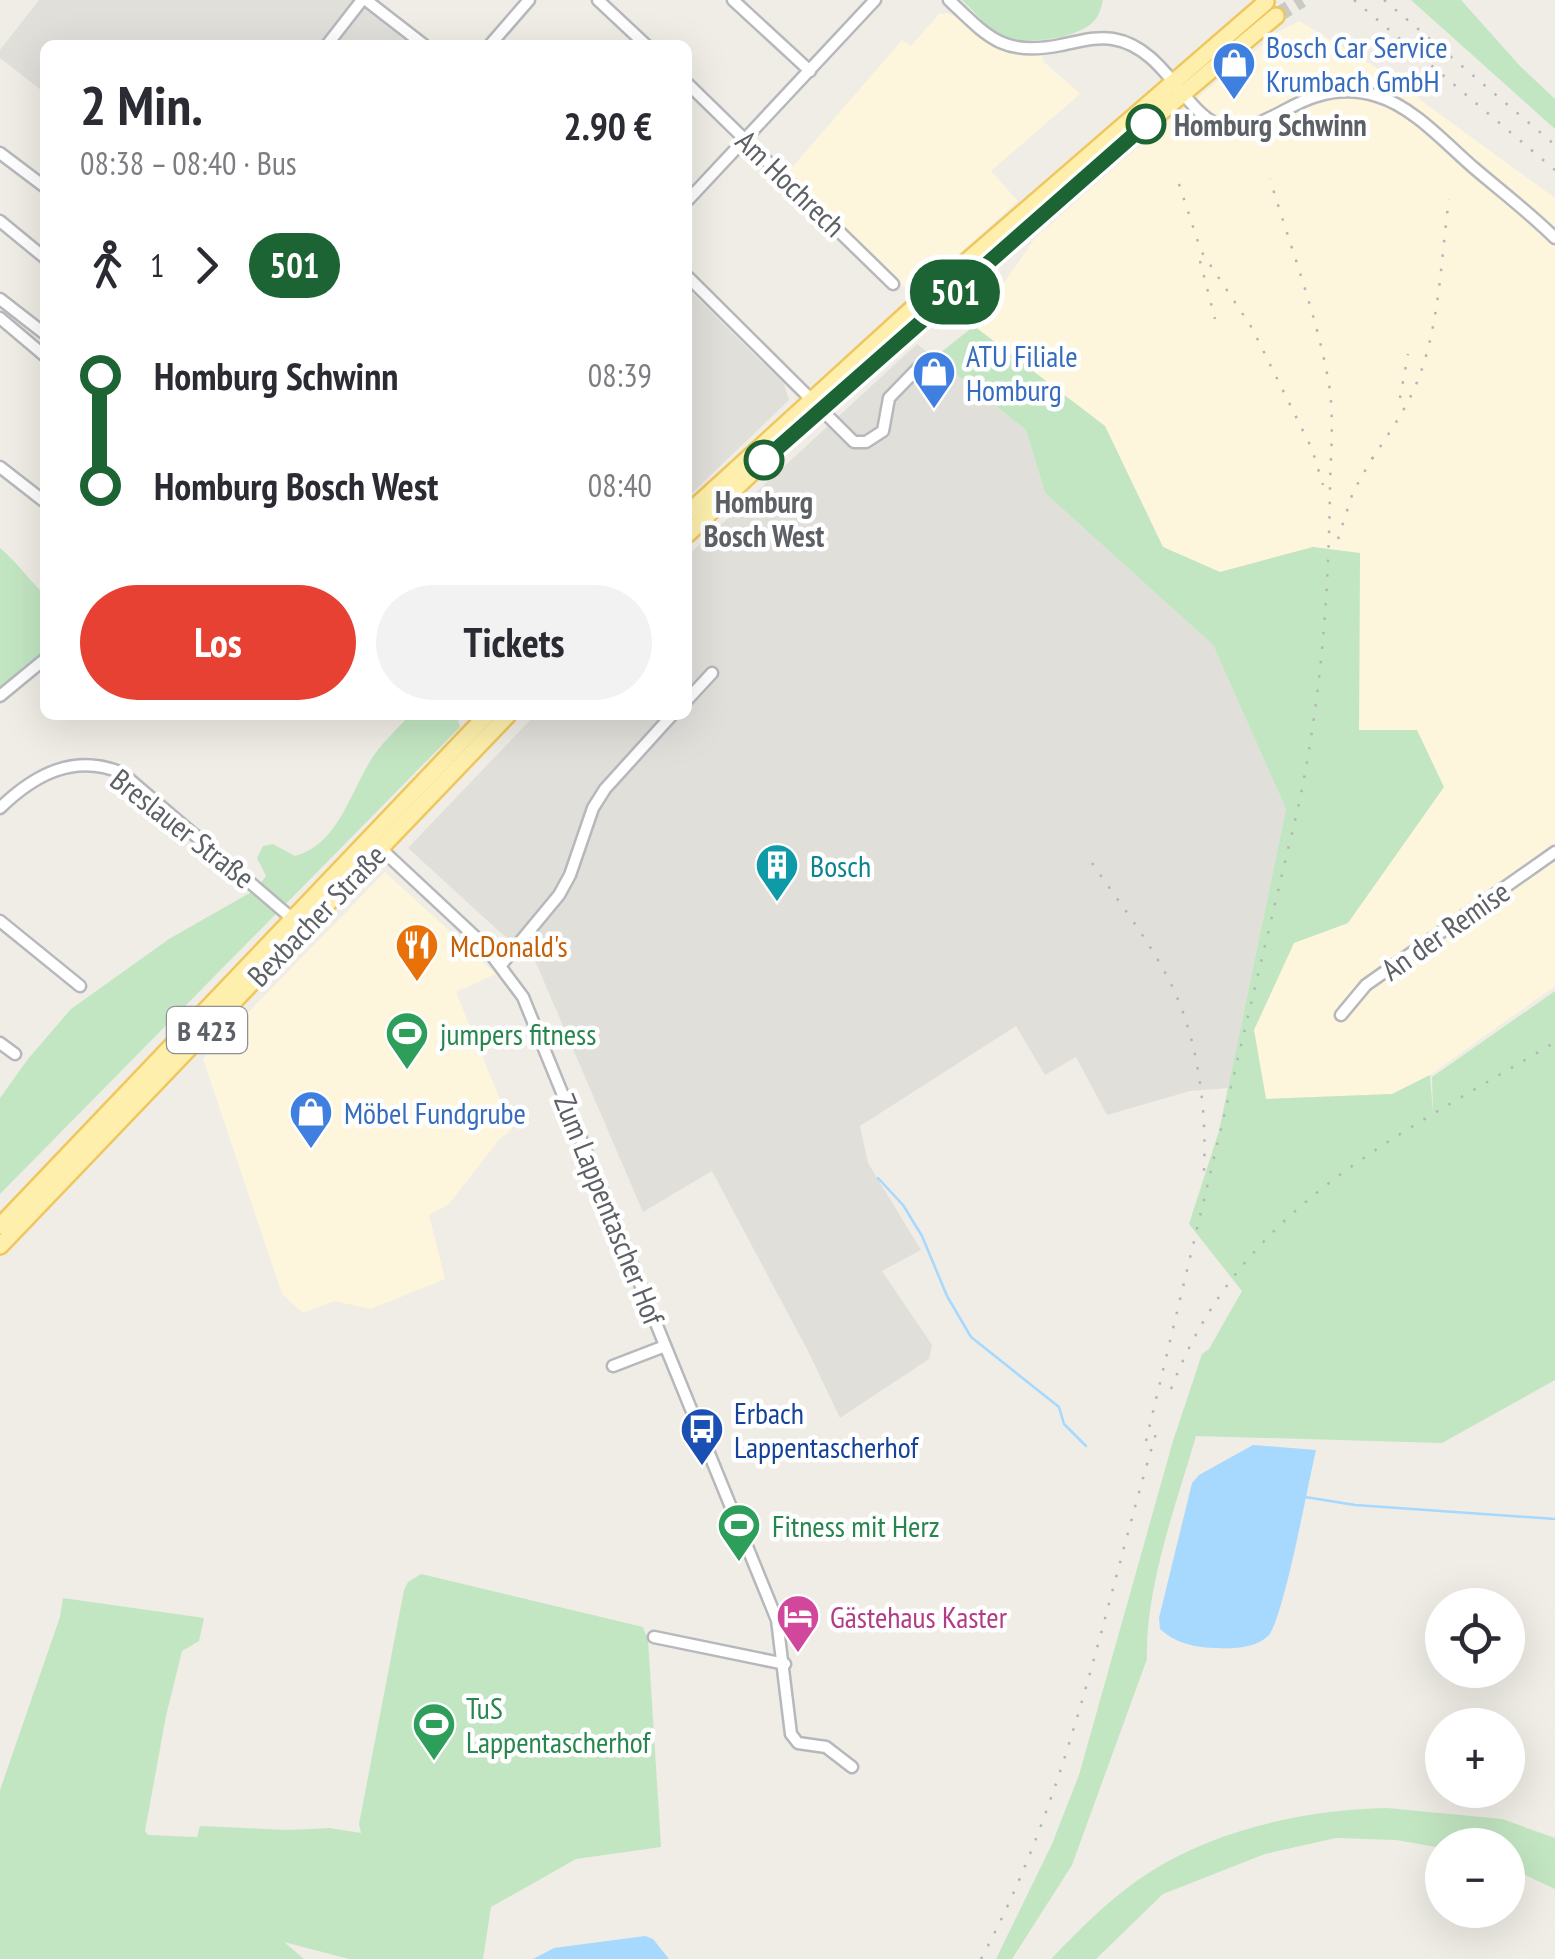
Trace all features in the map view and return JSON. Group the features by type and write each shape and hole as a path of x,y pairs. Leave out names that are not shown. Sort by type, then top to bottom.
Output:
{"main road":[{"path":"692,510 1271,9"},
{"path":"692,530 815,405"},
{"name":"Bexbacher Straße","path":"0,1246 486,720"},
{"name":"Bexbacher Straße","path":"0,1226 299,924 332,878 375,844"}],"street":[{"path":"332,40 364,0 417,40"},
{"path":"494,40 529,0"},
{"path":"598,0 641,40"},
{"path":"733,0 810,72"},
{"path":"949,0 1003,46 1026,50 1092,38 1118,40 1152,58 1216,124 1234,128 1259,122 1296,103 1333,92 1379,96 1419,120 1555,238"},
{"path":"692,196 810,72 871,1"},
{"name":"Am Hochrech","path":"692,88 893,284"},
{"path":"0,153 40,182"},
{"path":"0,222 40,254"},
{"path":"692,281 854,442 866,442 883,430 890,398 921,365"},
{"path":"0,299 40,330"},
{"path":"0,318 40,352"},
{"path":"0,467 40,498"},
{"path":"0,696 40,663"},
{"path":"692,694 712,672"},
{"path":"502,965 570,876 593,808 604,789 667,720"},
{"name":"Breslauer Straße","path":"0,808 60,769 88,762 106,766 122,773 299,924"},
{"name":"Zum Lappentascher Hof","path":"375,844 502,965 535,1022 777,1620 794,1740 826,1747 852,1767"},
{"name":"An der Remise","path":"1342,1015 1366,985 1555,852"},
{"path":"0,921 80,986"},
{"path":"0,1043 15,1054"},
{"name":"Zum Lappentascher Hof","path":"613,1366 665,1346"},
{"path":"654,1637 785,1664"}],"shaded area":[{"path":"39,0 354,0 405,40 40,40 40,89 0,58 0,50"},
{"path":"972,9 995,33 1010,40 1037,41 1044,62 1080,94 991,171 1018,201 913,296 789,171 902,40 911,46 939,14 961,19"},
{"path":"1299,21 1371,64 1555,198 1555,986 1430,1075 1392,1094 1266,1099 1254,1030 1294,942 1348,923 1359,730 1360,553 1313,547 1220,572 1163,547 1105,426 974,326 1035,238 1148,138 1278,32"},
{"path":"692,293 784,384 789,400 692,493"},
{"path":"917,344 1026,430 1045,493 1213,645 1286,809 1228,1088 1190,1091 1107,1115 1076,1057 1045,1075 1016,1026 860,1126 868,1163 921,1250 882,1271 932,1345 929,1359 840,1418 712,1171 643,1212 533,956 501,933 408,848 530,720 692,720 692,551"},
{"path":"385,872 496,974 456,992 512,1129 498,1141 449,1204 429,1215 445,1279 371,1309 334,1301 303,1313 282,1294 203,1059"}],"green space":[{"path":"962,0 1103,0 1097,17 1086,28 1061,37 1018,40 996,33"},
{"path":"1411,0 1461,0 1555,99 1555,129"},
{"path":"974,326 1105,426 1163,547 1220,572 1313,547 1360,553 1359,730 1417,730 1444,787 1348,923 1294,943 1254,1030 1266,1099 1392,1094 1430,1075 1433,1113 1432,1077 1555,991 1555,1380 1442,1443 1196,1436 1156,1575 1147,1659 1072,1865 1012,1959 996,1959 1052,1844 1079,1775 1173,1441 1202,1354 1209,1349 1242,1291 1189,1224 1219,1131 1286,809 1213,645 1045,493 1026,430 940,362 940,353"},
{"path":"0,548 40,590 40,654 0,688"},
{"path":"405,720 458,720 460,727 0,1194 0,1098 28,1059 71,1009 169,939 255,890 266,876 257,858 263,846 273,844 295,856 324,839 377,751"},
{"path":"421,1574 643,1627 648,1640 661,1847 576,1859 491,1907 483,1959 349,1959 284,1942 304,1959 0,1959 0,1790 60,1617 63,1598 204,1618 199,1641 182,1651 166,1716 145,1831 148,1835 197,1837 200,1826 329,1828 361,1833 359,1824 404,1590 408,1582"},
{"path":"1387,1808 1502,1819 1555,1838 1555,1889 1525,1875 1525,1828 1425,1828 1425,1845 1336,1838 1265,1854 1163,1894 1096,1959 1051,1959 1123,1891 1176,1857 1264,1824"}],"water":[{"path":"1253,1445 1316,1450 1281,1605 1268,1636 1257,1643 1230,1648 1186,1644 1160,1629 1159,1618 1192,1483 1199,1475"},
{"path":"645,1936 653,1939 669,1959 533,1959 554,1948"}],"waterway":[{"path":"878,1178 903,1205 922,1236 947,1296 971,1337 1059,1407 1064,1424 1086,1446"},
{"path":"1305,1497 1355,1505 1555,1519"}],"tunnel":[{"path":"1276,16 1302,0"}],"railway":[{"path":"1354,0 1555,170"},
{"path":"1384,0 1555,145"},
{"path":"1146,1441 1298,808 1322,647 1331,396 1318,332 1270,179"},
{"path":"1179,184 1201,251 1252,328 1312,449 1323,485"},
{"path":"1372,459 1409,399 1426,356 1436,312 1449,199"},
{"path":"1200,261 1215,319"},
{"path":"1400,398 1408,354"},
{"path":"1338,539 1353,492 1378,448"},
{"path":"1092,863 1152,950 1179,1002 1198,1073 1204,1171"},
{"path":"1171,1389 1201,1325 1239,1270 1282,1223 1330,1182 1383,1145 1555,1042"},
{"path":"981,1959 1012,1895 1062,1764 1158,1427"}],"bus line":[{"name":"501","path":"764,460 1146,124"}],"place":[{"name":"Bosch Car Service Krumbach GmbH","path":"1234,101"},
{"name":"Homburg Schwinn","path":"1146,124"},
{"name":"ATU Filiale Homburg","path":"934,410"},
{"name":"Homburg Bosch West","path":"764,460"},
{"name":"Bosch","path":"777,903"},
{"name":"McDonald's","path":"417,983"},
{"name":"jumpers fitness","path":"407,1071"},
{"name":"Möbel Fundgrube","path":"311,1150"},
{"name":"Erbach Lappentascherhof","path":"702,1467"},
{"name":"Fitness mit Herz","path":"739,1563"},
{"name":"Gästehaus Kaster","path":"798,1654"},
{"name":"TuS Lappentascherhof","path":"434,1762"}]}
